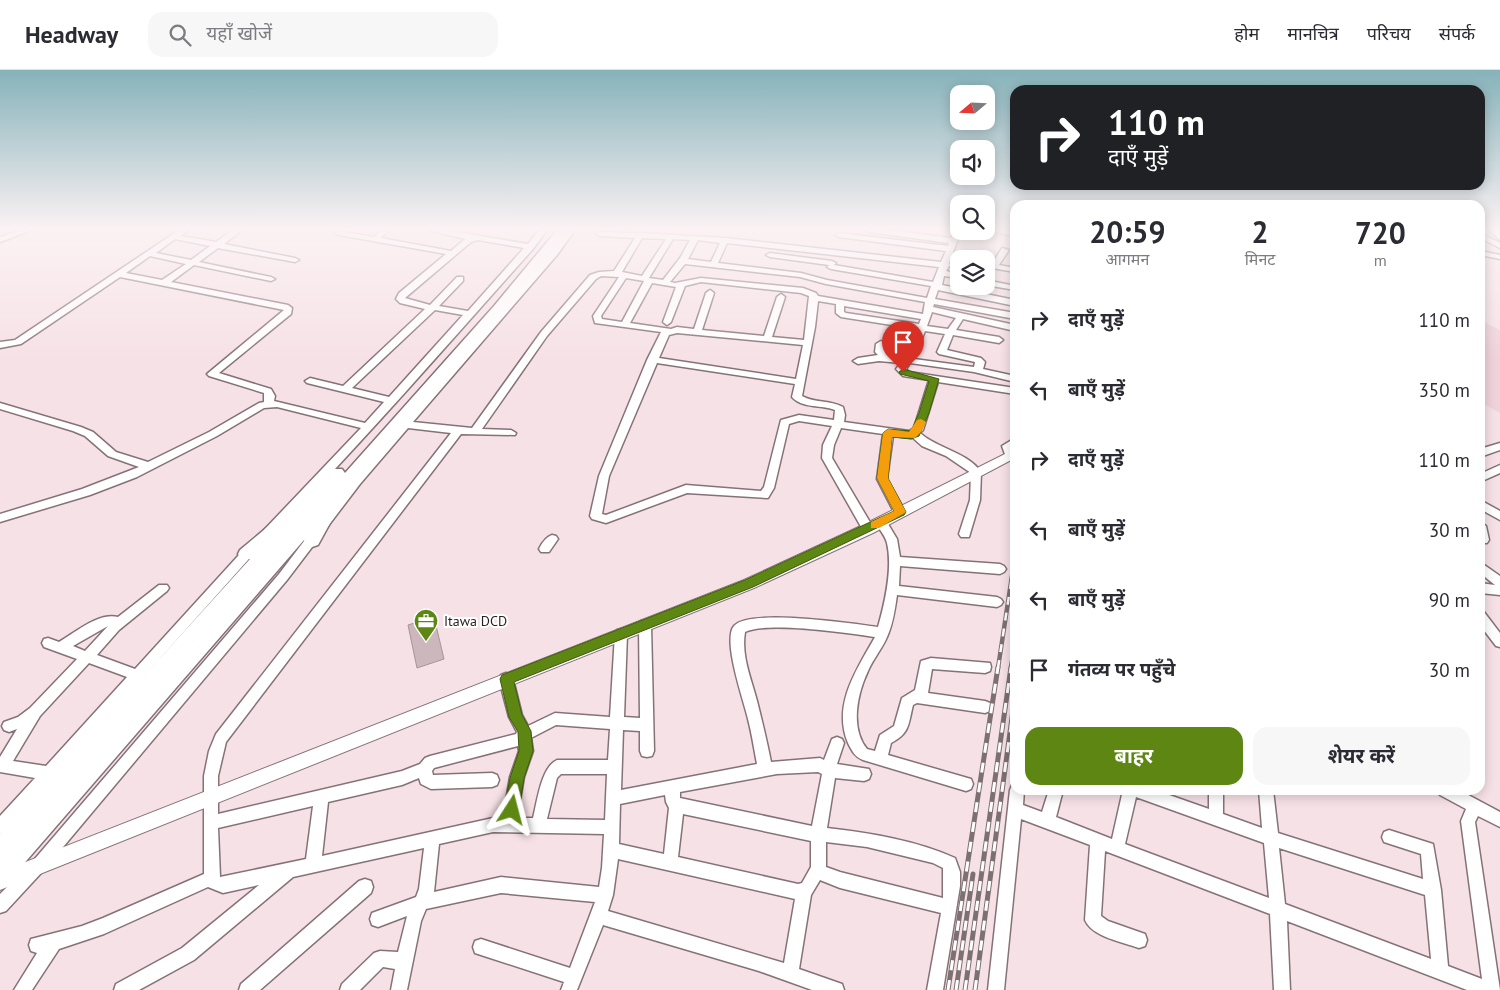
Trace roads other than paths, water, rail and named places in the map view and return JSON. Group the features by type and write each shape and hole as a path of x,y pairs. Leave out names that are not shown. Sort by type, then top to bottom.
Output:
{"highway":[{"path":"2,867 323,490 517,273"},
{"path":"2,867 278,561 343,483 530,273"},
{"path":"312,541 343,483"},
{"path":"246,554 323,490"}],"main road":[{"path":"2,867 38,866 757,580 874,526 1010,452"}],"street":[{"path":"164,282 177,273"},
{"path":"241,273 271,279"},
{"path":"428,273 400,297 402,301 426,305 431,309 470,314"},
{"path":"0,827 246,554 368,427 507,273"},
{"path":"0,905 38,866 312,541 356,481 537,273"},
{"path":"474,432 544,334 593,277 604,273"},
{"path":"613,273 681,285 693,281 709,281 803,291 818,298 835,300 840,304 929,308 1010,316"},
{"path":"624,325 651,273"},
{"path":"665,283 673,273"},
{"path":"783,273 801,275 1010,327"},
{"path":"830,273 828,283 818,298 797,393 799,399 840,409 827,450 827,458 874,526 893,544 894,561 891,590 882,633 858,676 852,695 851,728 858,749 863,754 966,784"},
{"path":"871,273 1010,302"},
{"path":"942,273 910,358 902,368 903,372 934,379 1010,390"},
{"path":"0,345 18,342 120,274 288,308 288,312 212,374 268,392 270,396 268,404"},
{"path":"621,274 596,318 601,322 624,325 669,326 697,332 808,343"},
{"path":"345,389 431,309 460,279"},
{"path":"995,284 1010,287"},
{"path":"681,285 669,326 652,360 604,476 596,511 596,516 600,519 686,489 764,495 769,488 784,422 800,418 836,426 911,436 915,434 924,413 934,379"},
{"path":"697,332 710,292"},
{"path":"767,339 781,297"},
{"path":"840,304 840,313 844,315 922,326 999,340"},
{"path":"962,315 950,332 942,352 978,360 980,362 976,370"},
{"path":"881,344 880,352 885,358"},
{"path":"858,361 885,358 907,360 976,370 1010,378"},
{"path":"652,360 800,382"},
{"path":"310,381 392,401"},
{"path":"0,518 86,492 148,466 268,404 368,427"},
{"path":"0,406 89,434 112,454 148,466"},
{"path":"405,424 458,431 511,433"},
{"path":"458,431 221,738 211,766 209,799 212,878 216,885 223,885 493,825 612,827"},
{"path":"888,433 882,478 900,512"},
{"path":"915,434 930,447 950,454 976,472 975,505 965,534"},
{"path":"1485,451 1500,446"},
{"path":"1485,476 1500,469"},
{"path":"1485,509 1500,516"},
{"path":"894,561 1000,569"},
{"path":"1485,571 1500,582"},
{"path":"9,726 23,721 35,712 89,657 116,626 164,588"},
{"path":"1485,588 1500,590"},
{"path":"891,590 998,602"},
{"path":"116,626 117,622 109,620 54,645 136,675"},
{"path":"1485,622 1500,642"},
{"path":"765,770 758,729 737,657 736,642 738,628 749,623 802,624 882,633"},
{"path":"645,625 647,751"},
{"path":"481,947 571,983 598,916 604,895 611,850 621,634"},
{"path":"880,759 885,739 897,733 900,729 906,702 917,697 922,691 924,670 931,663 985,667"},
{"path":"506,679 516,717 523,727 526,751 517,778 509,824"},
{"path":"917,697 985,707"},
{"path":"35,712 1,765 47,773"},
{"path":"210,823 403,778 425,769 430,763 519,740 555,719 647,725"},
{"path":"790,974 804,891 818,869 819,835 830,764 837,743"},
{"path":"612,798 801,765 820,766 830,772 835,770 864,774"},
{"path":"538,826 552,775 557,767 609,767 614,770"},
{"path":"425,769 426,779 431,782 492,780"},
{"path":"672,787 673,802 677,806 819,835 867,840 945,860 950,863 952,870 949,907 935,990"},
{"path":"996,990 1016,795"},
{"path":"1048,822 1055,795"},
{"path":"1118,848 1129,795"},
{"path":"1149,795 1271,838 1434,890"},
{"path":"1216,795 1216,818"},
{"path":"1267,795 1278,910 1282,990"},
{"path":"1454,795 1500,820"},
{"path":"313,864 321,798"},
{"path":"670,864 677,806"},
{"path":"1015,809 1490,990 1468,821 1476,807"},
{"path":"1389,837 1428,849 1434,890 1440,972"},
{"path":"399,990 403,961 413,920 428,890 432,839"},
{"path":"1098,841 1093,920 1103,927 1139,940"},
{"path":"611,850 798,892 804,891"},
{"path":"122,990 188,954 291,869"},
{"path":"818,869 826,876 949,907"},
{"path":"22,990 45,944 127,916 183,889 212,878"},
{"path":"378,920 422,902 501,885 604,895"},
{"path":"247,990 364,887"},
{"path":"598,916 790,974 836,990"},
{"path":"348,990 380,959 403,961"}],"railway":[{"path":"998,668 1010,589"},
{"path":"948,990 998,667"},
{"path":"965,990 1010,674"},
{"path":"975,990 1010,732"},
{"path":"956,990 973,874"}],"place":[{"name":"Itawa DCD","path":"426,642"}]}
